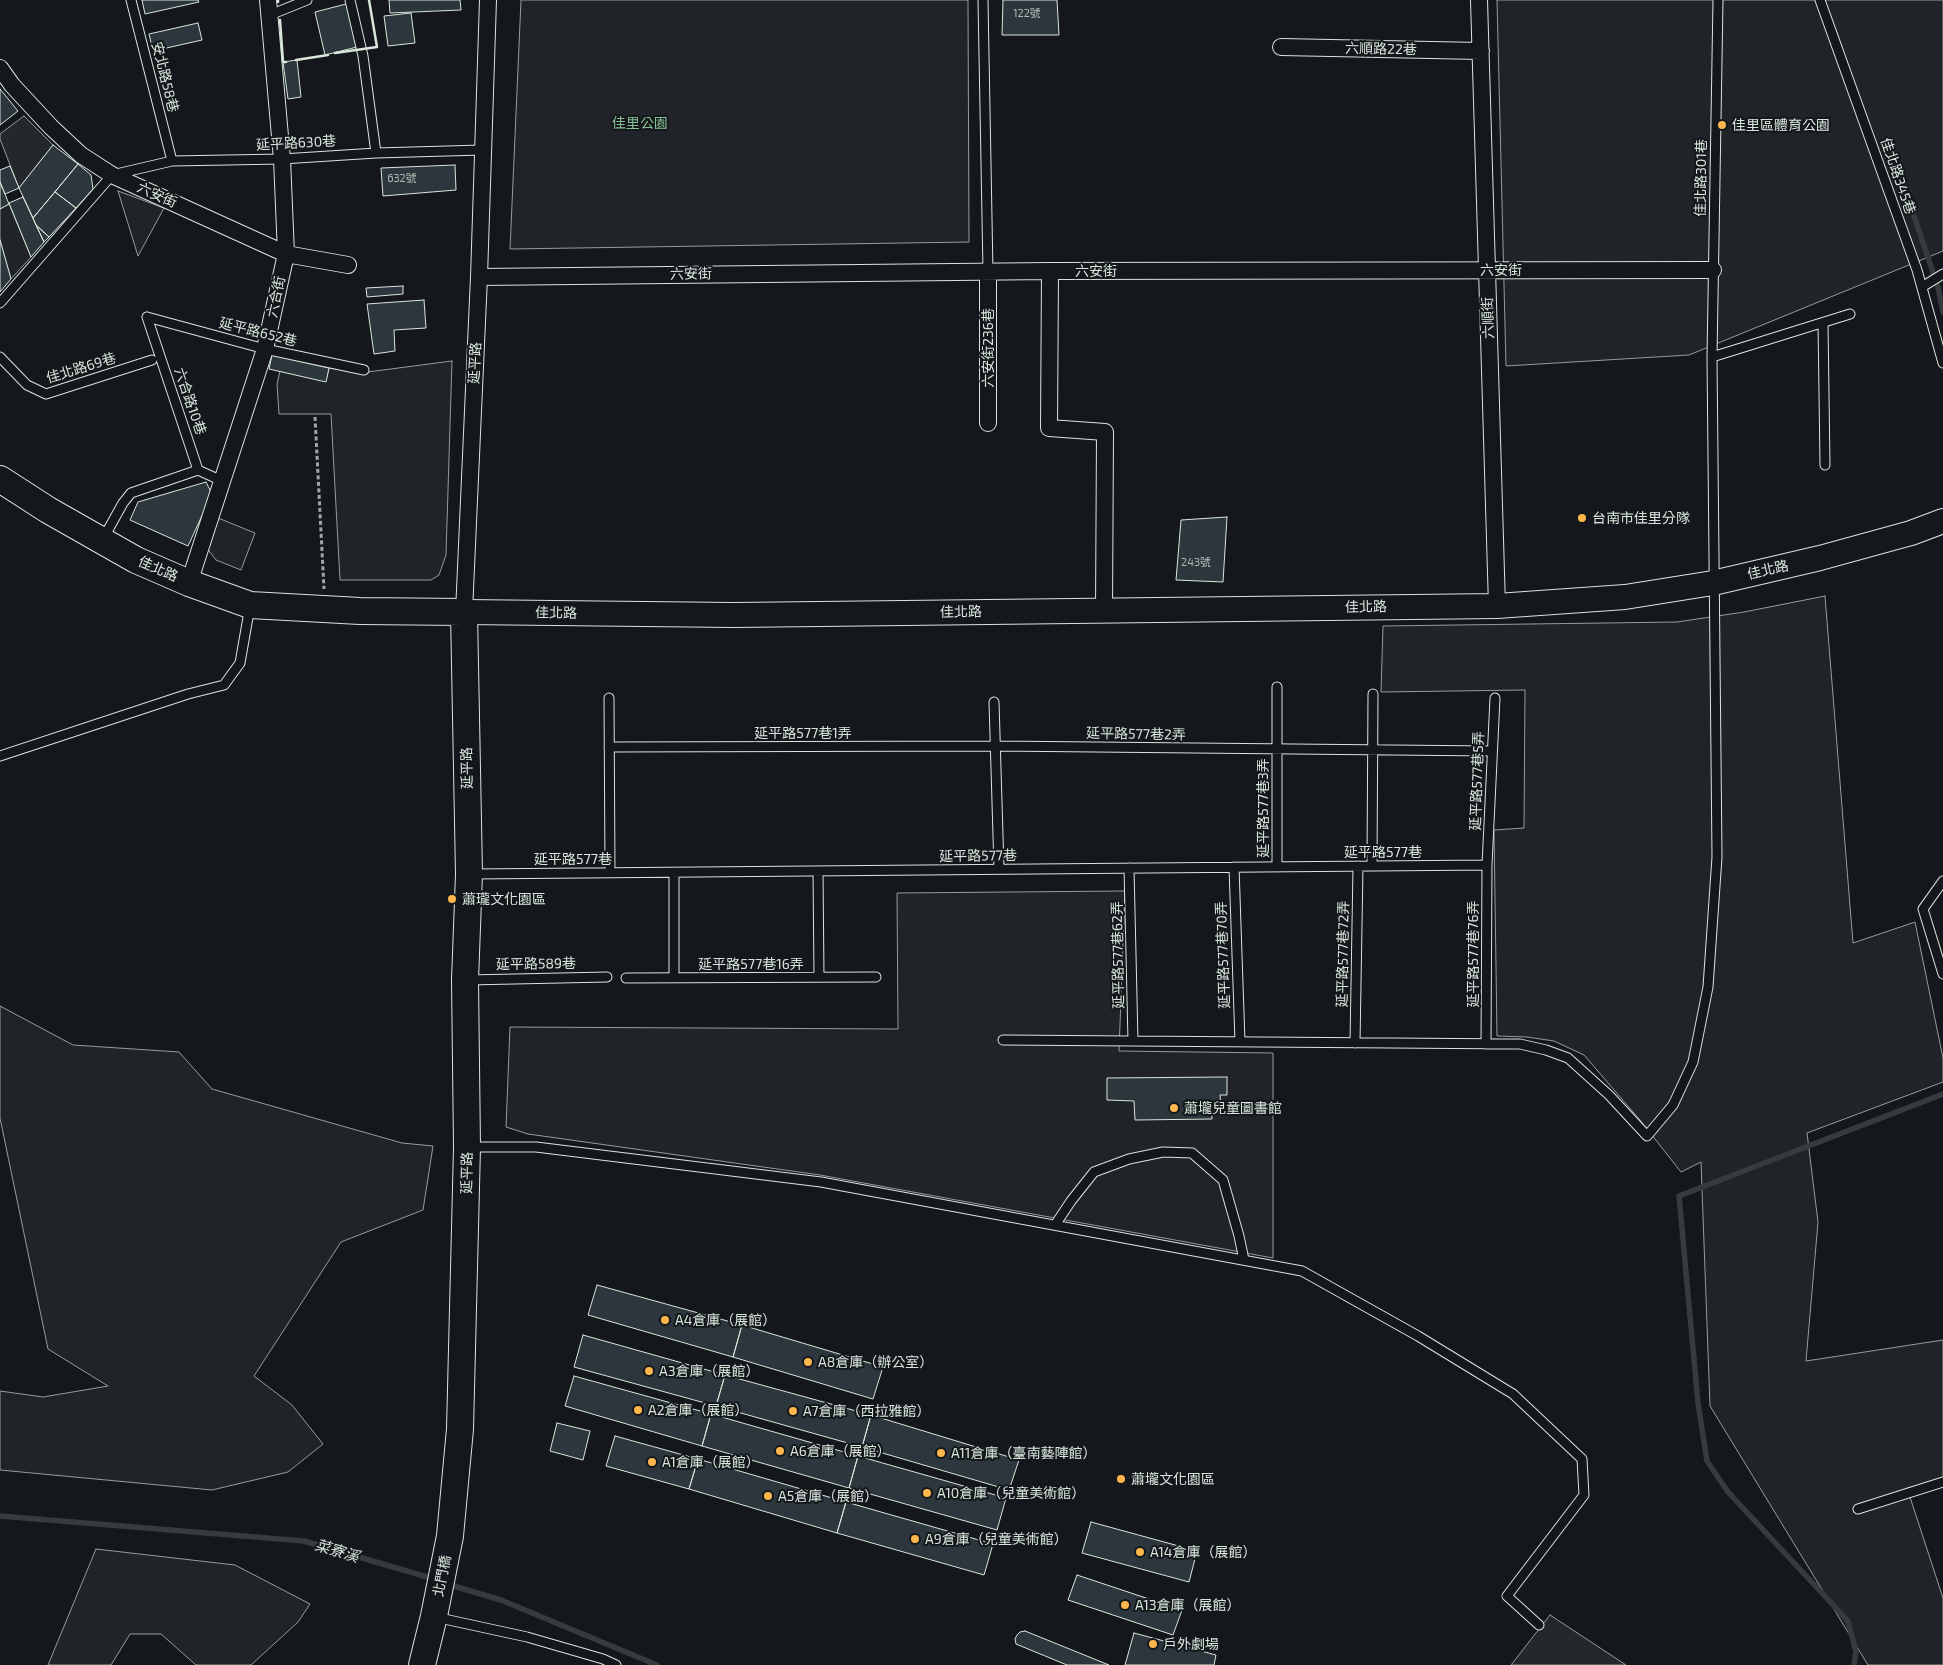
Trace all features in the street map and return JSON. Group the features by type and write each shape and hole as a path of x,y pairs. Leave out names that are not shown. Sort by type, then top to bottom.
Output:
{"main road":[{"name":"佳北路","path":"0,479 48,510 136,560 189,583 250,604 325,609 464,612"},
{"name":"延平路","path":"450,1536 460,1429 467,1147 465,980 469,874 464,612"},
{"name":"北門橋","path":"422,1665 450,1536"}],"street":[{"name":"延平路","path":"464,612 479,277 488,0"},
{"name":"六順街","path":"1479,0 1497,606"},
{"name":"六合街","path":"189,583 265,349 286,254 282,159 269,8"},
{"name":"六順路22巷","path":"1281,47 1481,50"},
{"name":"六安街","path":"0,68 12,85 51,127 81,155 112,175 286,254 348,265"},
{"name":"六安街","path":"479,277 1050,271 1713,270"},
{"path":"1050,271 1049,428 1105,432 1104,610"},
{"name":"六安街236巷","path":"988,272 988,423"},
{"name":"佳北路","path":"464,612 734,615 1497,606 1625,597 1713,583 1820,558 1911,533 1943,520"}],"lane":[{"name":"安北路58巷","path":"131,0 172,161"},
{"path":"269,8 308,0"},
{"path":"350,0 363,56 376,152"},
{"path":"983,0 988,272"},
{"name":"佳北路301巷","path":"1486,1044 1520,1044 1546,1050 1568,1058 1609,1096 1647,1136 1673,1105 1693,1062 1708,988 1717,857 1712,357 1718,0"},
{"name":"佳北路345巷","path":"1820,0 1922,287 1943,364"},
{"name":"延平路630巷","path":"112,175 172,161 282,159 376,152 482,150"},
{"path":"0,303 112,175"},
{"path":"1922,287 1943,274"},
{"path":"1712,357 1850,314"},
{"name":"延平路652巷","path":"147,318 265,349 364,370"},
{"name":"六合路10巷","path":"147,318 198,470"},
{"path":"1823,323 1825,465"},
{"name":"佳北路69巷","path":"0,357 27,385 46,394 152,360"},
{"path":"102,542 123,503 131,493 198,470 222,481"},
{"path":"0,756 188,694 224,685 240,663 250,604"},
{"name":"延平路577巷3弄","path":"1277,687 1277,866"},
{"path":"1372,866 1373,694"},
{"path":"609,698 610,872"},
{"name":"延平路577巷5弄","path":"1487,865 1495,698"},
{"path":"994,702 999,869"},
{"name":"延平路577巷2弄","path":"996,746 1276,749"},
{"name":"延平路577巷1弄","path":"609,747 996,746"},
{"name":"延平路577巷3弄","path":"1276,749 1491,751"},
{"name":"延平路577巷76弄","path":"1486,1044 1487,865"},
{"name":"延平路577巷","path":"469,874 1487,865"},
{"name":"延平路577巷72弄","path":"1355,1043 1358,866"},
{"name":"延平路577巷70弄","path":"1234,867 1240,1042"},
{"name":"延平路577巷62弄","path":"1129,868 1133,1041"},
{"path":"818,871 819,977"},
{"path":"674,872 674,977"},
{"path":"1943,881 1922,909 1943,974"},
{"name":"延平路589巷","path":"465,980 607,977"},
{"name":"延平路577巷16弄","path":"626,978 876,977"},
{"path":"1004,1040 1486,1044"},
{"path":"467,1147 536,1147 821,1182 1302,1271 1418,1336 1513,1394 1582,1459 1584,1495 1507,1596 1539,1625"},
{"path":"1055,1225 1094,1172 1130,1159 1163,1152 1192,1152 1223,1180 1240,1236 1244,1260"},
{"path":"1858,1510 1943,1482"},
{"path":"434,1616 527,1637 601,1662 616,1665"}],"path":[{"path":"315,417 325,609"}],"green space":[{"name":"佳里公園","path":"521,0 968,0 969,242 510,249"},
{"name":"佳里區體育公園","path":"1497,0 1943,0 1943,251 1689,355 1506,366"},
{"path":"118,191 164,208 138,256"},
{"path":"9,204 31,257 11,279 0,240 0,209"},
{"path":"452,361 446,555 439,575 431,580 340,580 331,414 279,414 277,384 280,371 326,381 329,368 360,373"},
{"path":"218,518 255,533 241,570 216,560 207,548"},
{"path":"1825,596 1853,943 1915,922 1943,1058 1943,1082 1807,1133 1818,1222 1806,1361 1943,1340 1943,1480 1907,1488 1943,1598 1943,1665 1868,1665 1710,1406 1701,1162 1681,1172 1640,1120 1584,1055 1554,1041 1527,1037 1497,1036 1494,830 1524,828 1525,690 1381,692 1383,626 1677,622 1744,612"},
{"path":"1125,891 1119,1051 1273,1053 1273,1258 820,1175 528,1134 506,1127 510,1027 898,1029 897,893"},
{"path":"0,1006 73,1045 179,1052 212,1089 402,1143 433,1146 423,1210 341,1242 254,1376 292,1405 323,1444 288,1472 212,1490 0,1470 0,1391 43,1397 108,1386 48,1349 0,1118"},
{"path":"96,1549 235,1565 310,1604 298,1622 251,1665 196,1665 161,1634 130,1634 111,1665 48,1665"}],"shaded area":[{"path":"24,116 53,145 19,188 0,139 0,134"},
{"path":"1550,1615 1626,1665 1511,1665"}],"building":[{"path":"142,0 198,0 199,2 145,14"},
{"path":"389,0 460,0 461,10 390,13"},
{"path":"1003,0 1057,0 1059,35 1002,35"},
{"path":"354,2 365,45 325,55 315,12"},
{"path":"411,13 415,43 388,46 384,16"},
{"path":"198,23 202,40 153,51 149,34"},
{"path":"297,60 301,97 288,99 283,62"},
{"path":"0,89 18,111 0,125"},
{"path":"53,145 78,164 33,218 19,188"},
{"path":"78,164 91,175 93,189 76,208 55,192"},
{"path":"455,165 456,190 383,196 381,168"},
{"path":"10,166 19,188 5,194 0,182 0,170"},
{"path":"0,182 9,204 0,209"},
{"path":"55,192 76,208 49,237 36,225 33,218"},
{"path":"23,197 44,242 31,257 9,203"},
{"path":"36,225 49,237 44,242"},
{"path":"0,240 11,279 0,292"},
{"path":"403,286 403,294 367,297 366,288"},
{"path":"424,300 426,328 394,330 395,351 374,354 367,304"},
{"path":"272,355 329,368 326,382 269,369"},
{"path":"206,482 212,494 188,546 130,520 138,502"},
{"path":"1227,517 1223,582 1176,580 1181,520"},
{"path":"1227,1077 1227,1095 1220,1095 1221,1108 1212,1108 1212,1119 1135,1120 1134,1101 1107,1100 1107,1078"},
{"name":"A4倉庫（展館）","path":"597,1285 742,1325 733,1357 588,1315"},
{"name":"A8倉庫（辦公室）","path":"742,1325 883,1367 873,1399 733,1357"},
{"name":"A3倉庫（展館）","path":"583,1335 725,1375 716,1406 574,1367"},
{"name":"A7倉庫（西拉雅館）","path":"725,1375 871,1415 862,1447 716,1406"},
{"name":"A2倉庫（展館）","path":"574,1376 711,1414 702,1446 565,1406"},
{"name":"A6倉庫（展館）","path":"711,1414 858,1456 849,1488 702,1446"},
{"name":"A11倉庫（臺南藝陣館）","path":"871,1415 1019,1460 1009,1490 862,1447"},
{"path":"557,1423 590,1431 583,1460 550,1451"},
{"name":"A1倉庫（展館）","path":"615,1436 698,1459 689,1489 606,1466"},
{"name":"A10倉庫（兒童美術館）","path":"858,1456 1006,1498 997,1530 849,1488"},
{"name":"A5倉庫（展館）","path":"698,1459 846,1502 837,1533 689,1489"},
{"name":"A9倉庫（兒童美術館）","path":"846,1502 993,1544 984,1575 837,1533"},
{"name":"A14倉庫（展館）","path":"1091,1522 1197,1551 1189,1582 1082,1553"},
{"name":"A13倉庫（展館）","path":"1077,1575 1182,1610 1173,1635 1068,1600"},
{"path":"1025,1631 1109,1665 1067,1665 1016,1644 1015,1639 1017,1635"},
{"name":"戶外劇場","path":"1134,1633 1216,1655 1214,1665 1125,1665"}],"waterway":[{"path":"1888,139 1938,287 1943,312"},
{"path":"1854,1665 1856,1652 1848,1621 1728,1492 1707,1461 1698,1403 1679,1196 1943,1094"},
{"name":"菜寮溪","path":"0,1516 304,1541 434,1579"},
{"name":"菜寮溪","path":"447,1584 501,1600 657,1665"}],"wall":[{"path":"335,53 377,47 369,0"},
{"path":"280,20 283,62 286,62"},
{"path":"296,60 328,55"}],"place":[{"name":"佳里區體育公園","path":"1722,125"},
{"name":"台南市佳里分隊","path":"1582,518"},
{"name":"蕭瓏文化園區","path":"452,899"},
{"name":"蕭壠兒童圖書館","path":"1174,1108"},
{"name":"A4倉庫（展館）","path":"665,1320"},
{"name":"A8倉庫（辦公室）","path":"808,1362"},
{"name":"A3倉庫（展館）","path":"649,1371"},
{"name":"A2倉庫（展館）","path":"638,1410"},
{"name":"A7倉庫（西拉雅館）","path":"793,1411"},
{"name":"A6倉庫（展館）","path":"780,1451"},
{"name":"A11倉庫（臺南藝陣館）","path":"941,1453"},
{"name":"A1倉庫（展館）","path":"652,1462"},
{"name":"蕭壠文化園區","path":"1121,1479"},
{"name":"A10倉庫（兒童美術館）","path":"927,1493"},
{"name":"A5倉庫（展館）","path":"768,1496"},
{"name":"A9倉庫（兒童美術館）","path":"915,1539"},
{"name":"A14倉庫（展館）","path":"1140,1552"},
{"name":"A13倉庫（展館）","path":"1125,1605"},
{"name":"戶外劇場","path":"1153,1644"}]}
